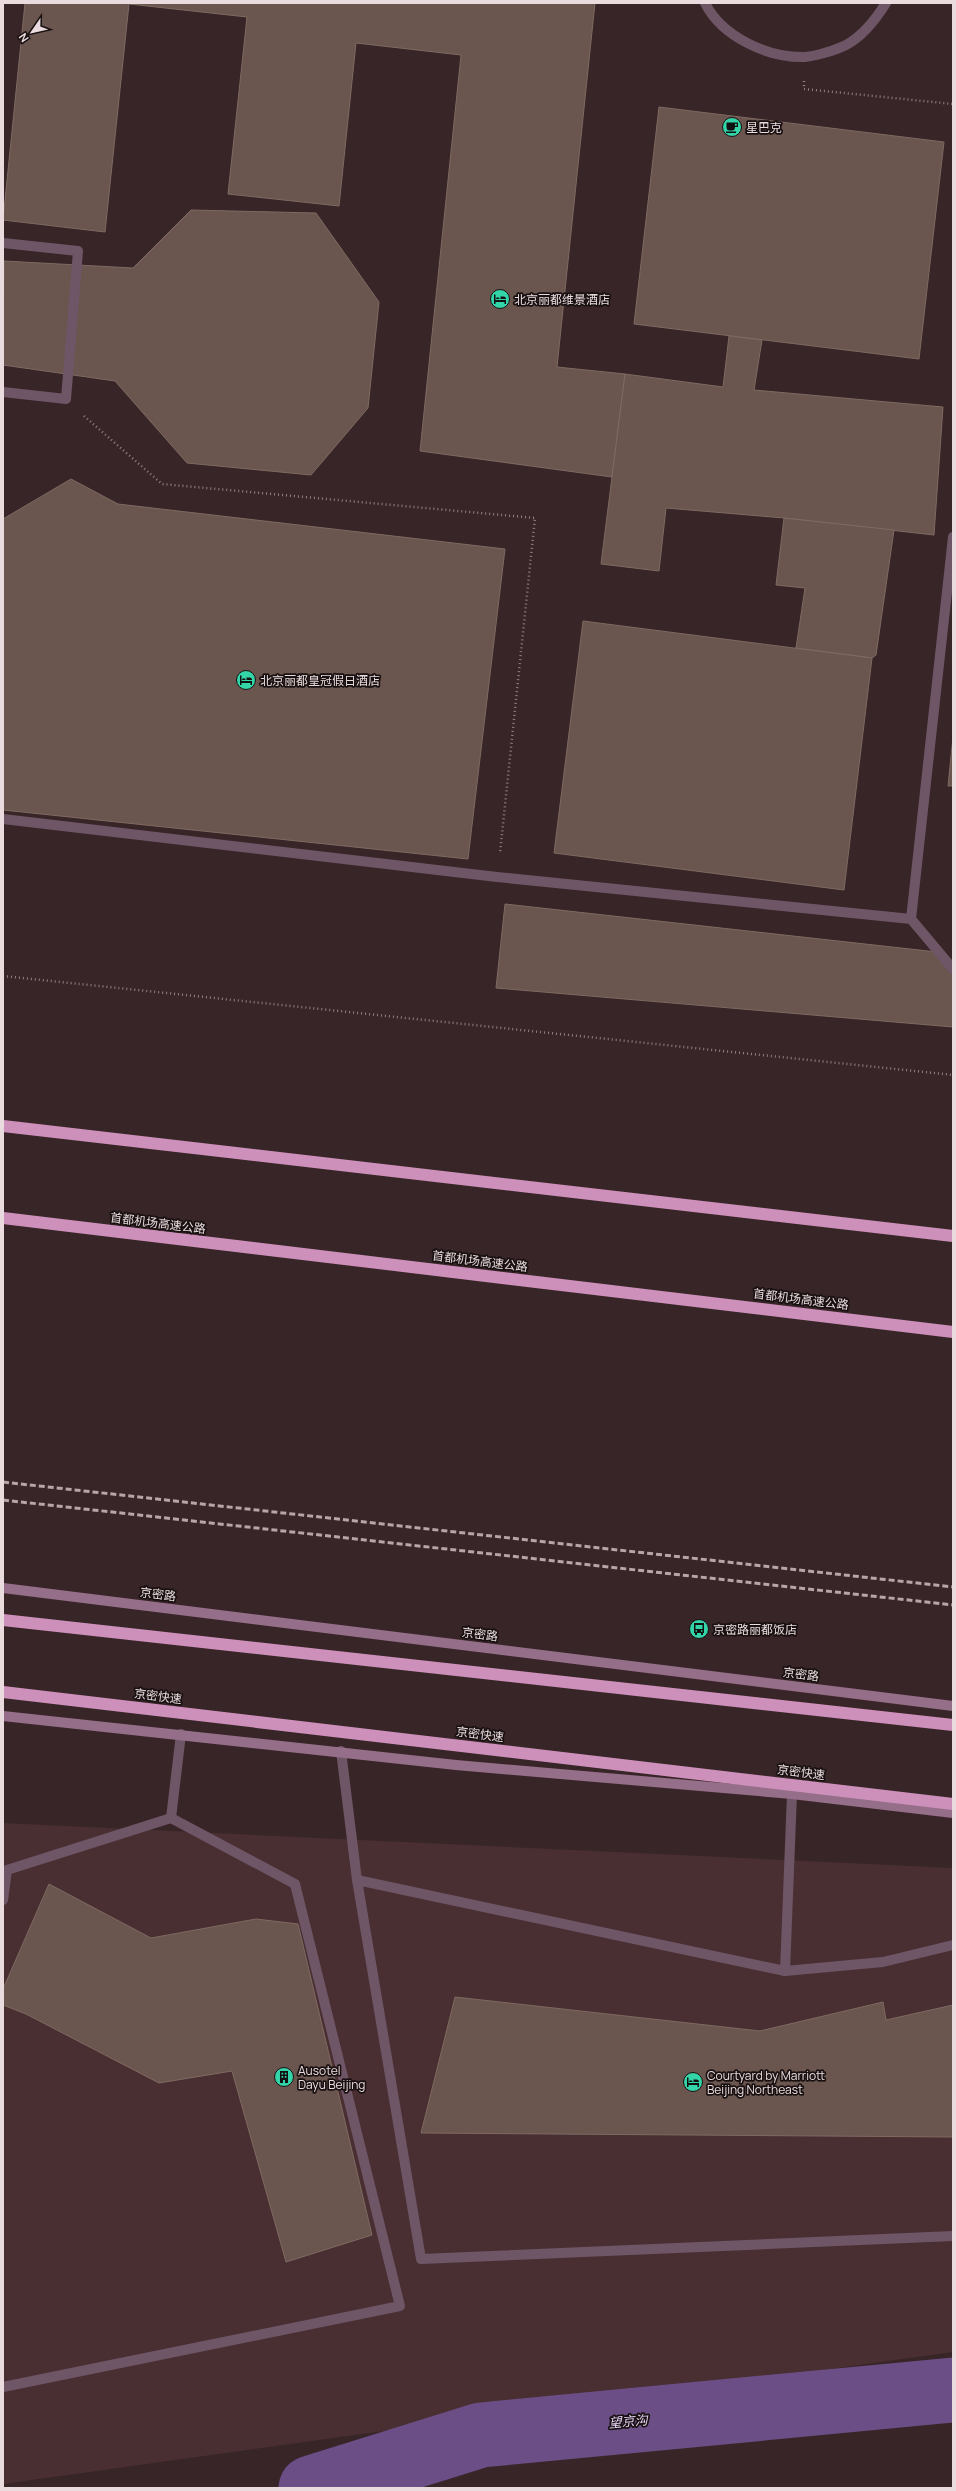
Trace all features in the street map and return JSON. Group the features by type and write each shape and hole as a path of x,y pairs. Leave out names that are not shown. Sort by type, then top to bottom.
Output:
{"highway":[{"path":"3,1126 953,1236"},
{"name":"首都机场高速公路","path":"3,1218 953,1332"},
{"path":"3,1620 953,1725"},
{"name":"京密快速","path":"3,1692 953,1804"}],"main road":[{"path":"3,1580 14,1589"},
{"name":"京密路","path":"3,1588 953,1706"},
{"path":"3,1716 341,1751 456,1765 792,1794 953,1813"}],"street":[{"path":"705,3 723,27 758,50 806,57 847,44 874,22 886,3"},
{"path":"3,243 78,251 66,400 3,392"},
{"path":"911,919 953,537"},
{"path":"3,819 497,877 911,919 953,969"},
{"path":"172,1818 181,1734"},
{"path":"341,1751 357,1880 421,2259 953,2236"},
{"path":"785,1971 792,1794"},
{"path":"3,1900 7,1870 172,1818 295,1884 400,2306 3,2387"},
{"path":"357,1880 785,1971 883,1962 953,1945"}],"path":[{"path":"806,57 804,89 953,104"},
{"path":"66,400 162,484 535,518 497,877"},
{"path":"3,976 953,1075"}],"shaded area":[{"path":"3,1823 953,1868 953,2352 3,2484"}],"building":[{"name":"北京丽都维景酒店","path":"25,3 595,3 557,367 625,374 612,477 420,451 461,55 356,43 339,206 228,194 247,17 129,4 105,232 3,220"},
{"path":"659,107 944,142 919,359 634,324"},
{"path":"191,210 316,213 379,302 368,408 311,475 187,463 115,381 3,365 4,261 133,268"},
{"path":"729,336 762,340 754,390 943,407 934,535 784,518 666,508 659,571 601,564 625,374 723,387"},
{"name":"北京丽都皇冠假日酒店","path":"71,479 118,504 505,549 468,859 3,810 3,519"},
{"path":"784,518 894,530 876,655 872,658 796,648 805,588 776,585"},
{"path":"583,621 872,658 844,890 554,853"},
{"path":"953,737 953,786 948,786"},
{"path":"505,904 937,952 953,973 953,1027 496,988"},
{"name":"Ausotel Dayu Beijing","path":"49,1884 151,1938 256,1919 298,1924 372,2235 286,2262 232,2071 159,2083 26,2014 3,2005 3,1989"},
{"name":"Courtyard by Marriott Beijing Northeast","path":"455,1997 760,2031 883,2002 886,2020 953,2005 953,2137 421,2133"}],"waterway":[{"name":"望京沟","path":"311,2488 481,2435 953,2390"}],"railway":[{"path":"3,1482 953,1587"},
{"path":"3,1500 953,1605"}],"place":[{"name":"星巴克","path":"732,127"},
{"name":"北京丽都维景酒店","path":"500,299"},
{"name":"北京丽都皇冠假日酒店","path":"246,680"},
{"name":"京密路丽都饭店","path":"699,1629"},
{"name":"Ausotel Dayu Beijing","path":"284,2077"},
{"name":"Courtyard by Marriott Beijing Northeast","path":"693,2082"}]}
